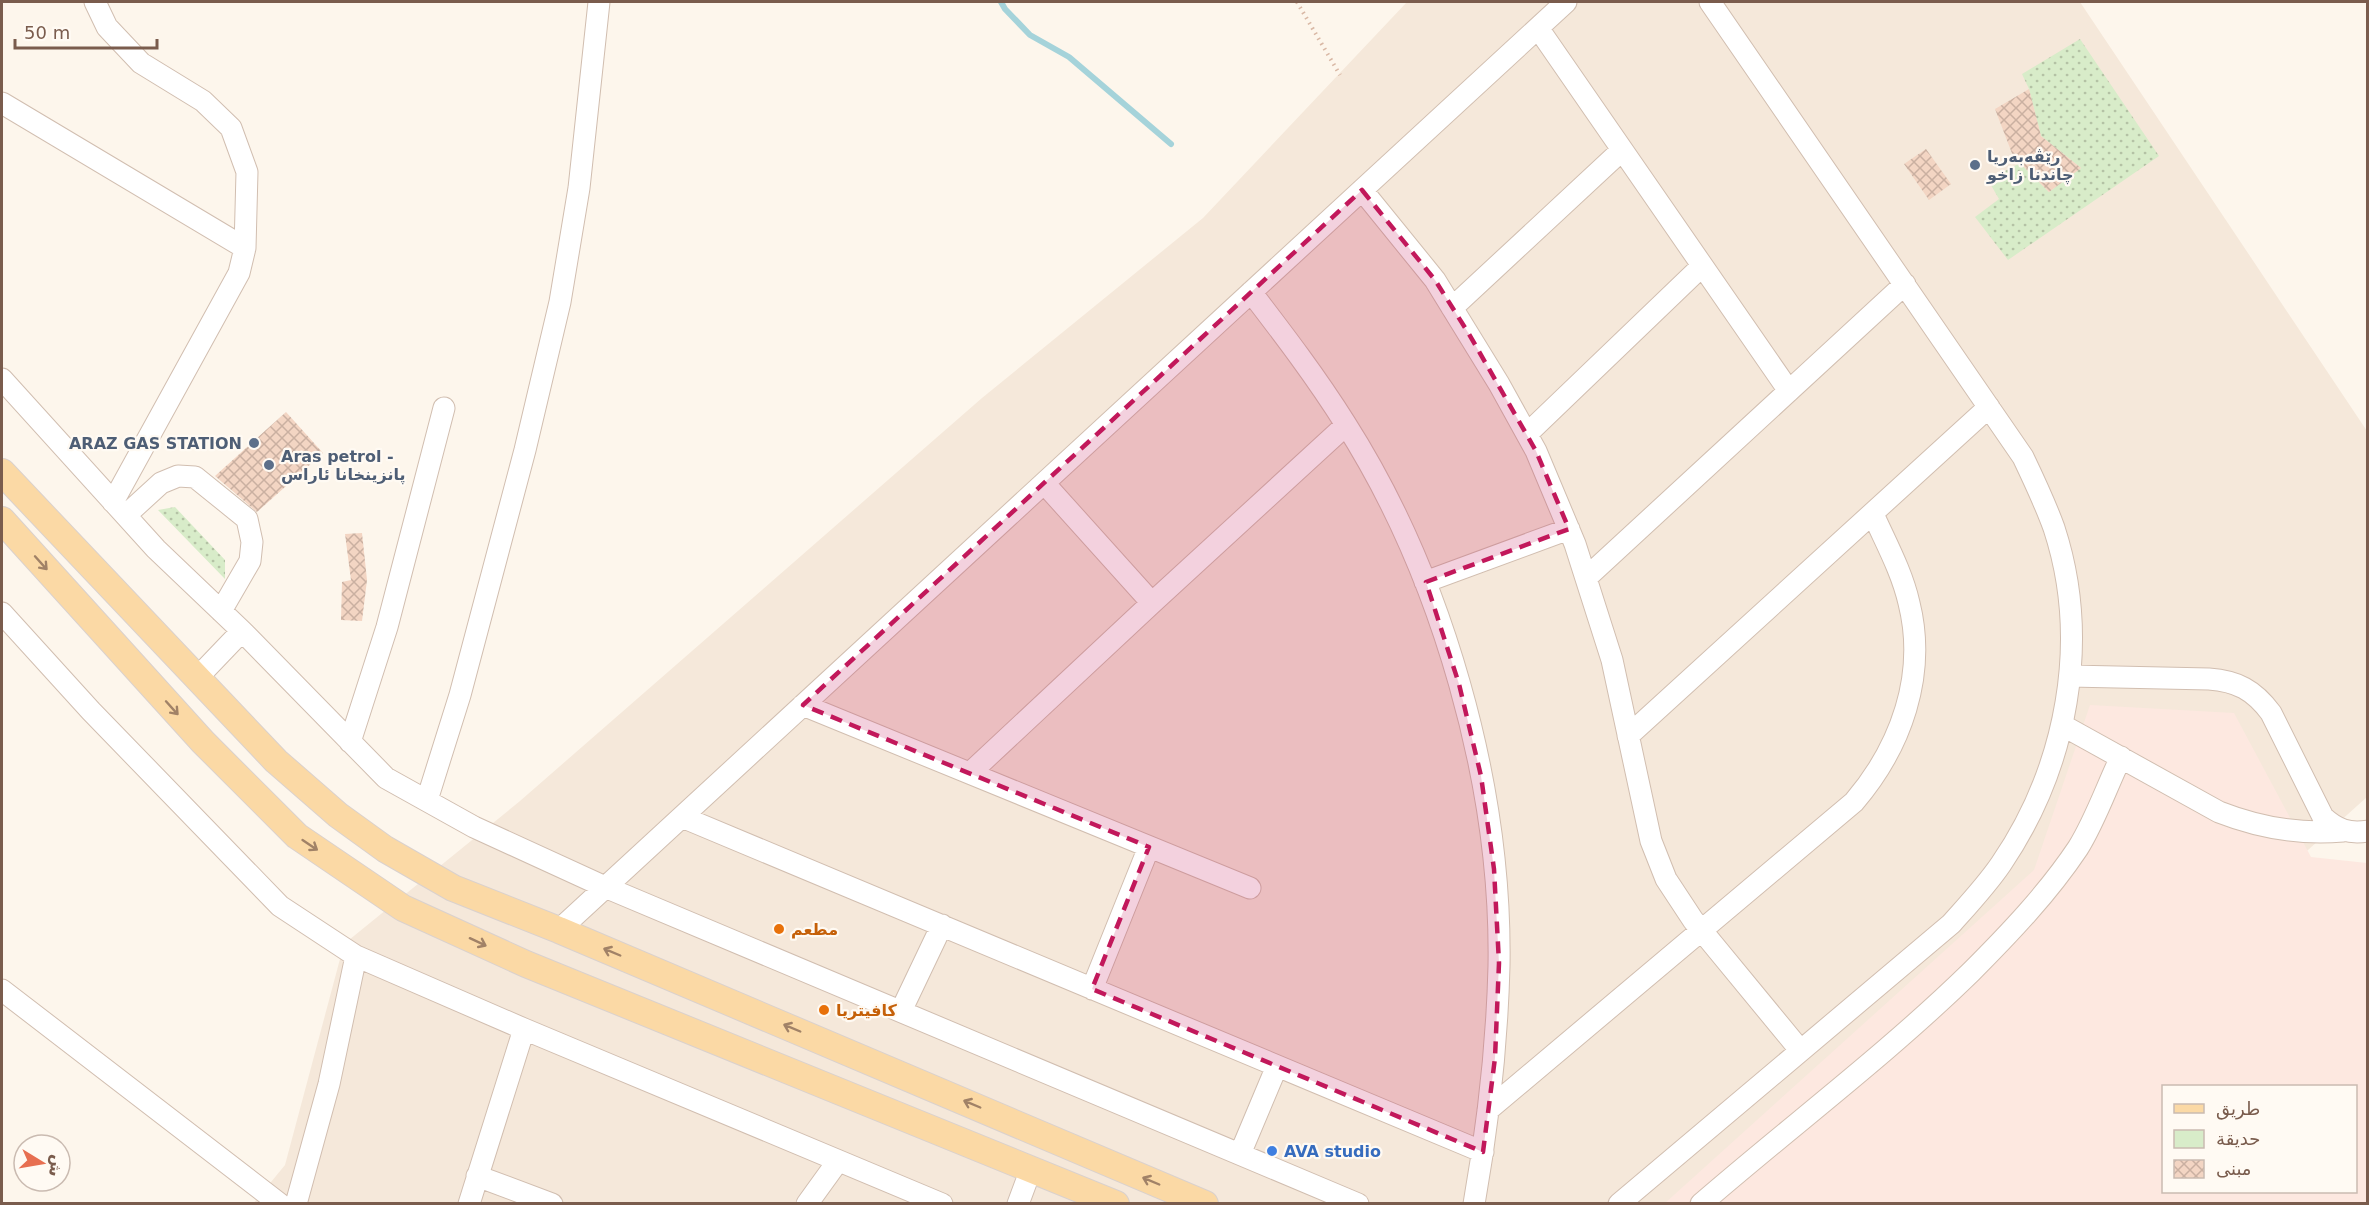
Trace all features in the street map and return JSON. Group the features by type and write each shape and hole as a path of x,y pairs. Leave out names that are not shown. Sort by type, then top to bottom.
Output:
{"main road":[{"path":"2,472 276,761 339,815 385,849 453,888 559,930 1205,1203"},
{"path":"2,520 203,742 297,836 403,908 526,964 1116,1203"}],"street":[{"path":"95,2 107,27 141,63 202,101 231,128 247,172 245,248 239,273 119,508"},
{"path":"427,800 460,695 525,450 560,302 579,188 599,2"},
{"path":"559,930 1566,2"},
{"path":"1619,1203 1951,924 1977,895 2021,832 2038,798 2052,762 2062,725 2070,676 2070,607 2064,568 2054,530 2040,492 2023,457 1710,2"},
{"path":"1538,28 1789,391"},
{"path":"2,103 245,248"},
{"path":"1452,308 1622,150"},
{"path":"1362,190 1421,262 1499,384 1527,434 1569,529 1612,660 1646,822 1657,860 1678,900 1800,1050"},
{"path":"1527,434 1702,266"},
{"path":"1586,578 1905,284"},
{"path":"1251,292 1301,357 1347,425 1392,508 1425,582 1459,684 1481,776 1494,869 1499,963 1495,1058 1474,1203"},
{"path":"2,379 156,549 242,631 386,778 474,826 605,887 1358,1203"},
{"path":"1628,736 1989,407"},
{"path":"350,742 387,627 444,408"},
{"path":"970,773 1347,425"},
{"path":"119,508 160,483 178,476 195,477 247,519 252,542 250,561 221,611"},
{"path":"1044,483 1152,603"},
{"path":"1488,1110 1854,802 1879,769 1903,720 1913,676 1913,628 1903,582 1873,514"},
{"path":"1425,582 1569,529"},
{"path":"2,613 91,711 280,906 356,956 524,1029 942,1203"},
{"path":"197,678 242,631"},
{"path":"2070,676 2227,680 2245,687 2260,698 2271,713 2323,817 2332,826 2343,831"},
{"path":"803,705 1250,888"},
{"path":"2062,725 2219,812 2251,824 2294,832 2356,833 2367,831"},
{"path":"1701,1203 1764,1149 1846,1085 1914,1026 2016,928 2078,847 2121,757"},
{"path":"682,817 1483,1152"},
{"path":"1092,989 1149,847"},
{"path":"901,1011 942,925"},
{"path":"296,1203 329,1084 356,956"},
{"path":"2,990 230,1167 280,1203"},
{"path":"469,1203 524,1029"},
{"path":"1240,1154 1277,1065"},
{"path":"807,1203 838,1161"},
{"path":"1018,1203 1031,1169"},
{"path":"477,1176 552,1203"}],"path":[{"path":"1297,2 1340,75"}],"highlighted area":[{"path":"1362,190 1435,280 1469,334 1536,451 1569,529 1426,582 1459,684 1481,776 1494,869 1499,963 1495,1058 1483,1152 1092,989 1149,847 803,705"}],"shaded area":[{"path":"1407,2 2080,2 2367,431 2367,797 1915,1203 253,1204 285,1165 344,944 520,801 982,398 1203,218"},
{"path":"2090,705 2234,713 2311,857 2367,863 2367,1203 1664,1204 2034,870"}],"green space":[{"path":"2080,39 2159,156 2008,260 1975,217 1999,199 1988,180 2020,163 2049,192 2081,168 2041,136 2029,89 2022,74"},
{"path":"175,507 225,560 225,579 158,510"}],"building":[{"path":"2029,89 2041,136 2081,168 2049,192 2013,156 1995,109"},
{"path":"1926,149 1951,184 1929,200 1904,164"},
{"name":"Aras petrol - پانزینخانا ئاراس","path":"286,412 323,453 257,512 215,476"},
{"path":"362,533 367,580 362,621 341,620 342,582 351,580 345,534"}],"waterway":[{"path":"1001,2 1030,35 1069,57 1171,144"}],"place":[{"name":"رێڤه‌به‌ريا چاندنا زاخو","path":"1975,165"},
{"name":"ARAZ GAS STATION","path":"254,443"},
{"name":"Aras petrol - پانزینخانا ئاراس","path":"269,465"},
{"name":"مطعم","path":"779,929"},
{"name":"كافيتريا","path":"824,1010"},
{"name":"AVA studio","path":"1272,1151"}]}
